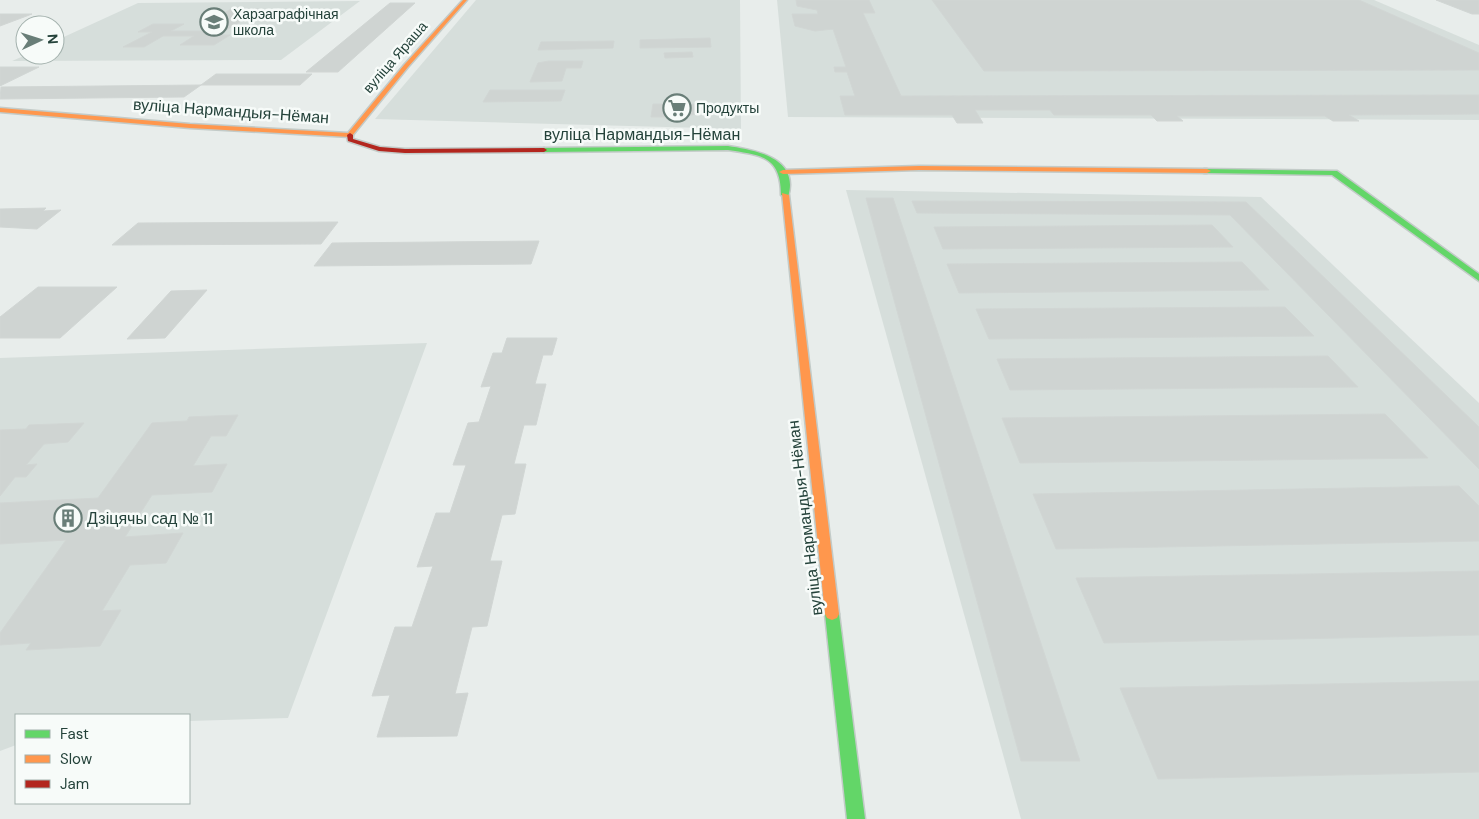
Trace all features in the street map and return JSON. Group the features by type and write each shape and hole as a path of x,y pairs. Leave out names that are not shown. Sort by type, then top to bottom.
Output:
{"street":[{"name":"вуліца Яраша","path":"350,135 406,66 465,0"},
{"name":"вуліца Нармандыя-Нёман","path":"0,110 190,126 350,135 350,140 379,150 728,148 750,151 770,157 783,172 856,819"},
{"path":"783,172 919,168 1334,173 1479,278"}],"shaded area":[{"path":"476,0 740,0 741,129 375,119"},
{"path":"777,0 1374,0 1479,45 1479,120 788,117"},
{"name":"Харэаграфічная школа","path":"360,1 281,60 65,61 65,36 138,3"},
{"path":"846,190 1261,197 1479,403 1479,819 1021,819"},
{"path":"427,343 288,718 190,721 190,714 15,714 15,745 0,751 0,358"}],"building":[{"path":"796,0 869,0 875,13 863,13 901,96 1479,95 1479,114 1349,115 1359,121 1333,121 1325,116 1177,116 1183,121 1157,121 1151,115 1054,115 1050,110 975,110 983,123 957,123 952,115 845,115 840,96 855,96 847,72 835,72 834,67 846,67 833,29 815,31 795,26 792,14 818,14 817,10 797,6"},
{"path":"932,0 1359,0 1479,53 1479,70 984,71"},
{"path":"1436,0 1479,0 1479,14 1472,14"},
{"path":"390,3 415,3 338,72 306,72"},
{"path":"231,9 258,9 249,15 283,15 275,20 243,20 218,35 230,35 214,45 180,45 194,36 163,36 144,47 123,47 152,32 138,32 153,24 184,24 171,31 204,31 229,17 217,17"},
{"path":"0,14 32,14 15,15 15,20 0,26"},
{"path":"710,38 711,47 640,48 640,40"},
{"path":"614,41 613,48 538,50 541,42"},
{"path":"692,52 693,57 665,58 664,53"},
{"path":"549,61 583,61 581,68 566,68 562,81 530,82 538,63"},
{"path":"0,67 39,67 0,86"},
{"path":"216,74 312,74 300,85 201,85"},
{"path":"201,85 184,97 0,99 1,87"},
{"path":"490,90 565,90 561,101 483,102"},
{"name":"Продукты","path":"653,104 703,104 702,112 684,117 651,117"},
{"path":"866,198 893,198 1080,761 1021,761"},
{"path":"912,201 1246,202 1479,427 1479,469 1230,215 917,213"},
{"path":"46,208 43,211 61,210 37,229 0,227 0,209"},
{"path":"338,222 321,244 112,245 138,223"},
{"path":"1212,225 1233,247 943,249 934,227"},
{"path":"539,241 531,264 314,266 332,243"},
{"path":"1242,262 1269,290 959,293 947,264"},
{"path":"38,287 117,287 60,338 0,338 0,317"},
{"path":"207,290 165,338 127,339 171,291"},
{"path":"1285,307 1314,336 989,339 976,309"},
{"path":"507,338 557,338 552,355 543,355 535,384 546,384 536,425 524,425 514,464 526,464 515,514 502,515 490,561 502,561 487,626 472,627 455,694 468,693 457,736 377,737 390,695 372,696 395,627 412,627 433,566 417,567 436,513 450,513 466,465 453,465 468,423 479,422 491,386 481,387 493,353 502,353"},
{"path":"1328,356 1358,387 1010,390 997,359"},
{"path":"1385,414 1428,458 1020,463 1002,418"},
{"name":"Дзіцячы сад № 11","path":"238,415 226,436 211,436 193,466 227,464 212,492 152,495 125,537 183,533 166,563 130,565 102,611 121,610 100,646 26,650 31,643 0,645 0,633 66,540 0,544 0,503 98,498 152,423 187,421 189,417"},
{"path":"84,423 68,442 44,444 26,465 37,464 26,477 15,477 0,496 0,430 26,429 29,425"},
{"path":"1459,486 1479,506 1479,541 1056,549 1033,494"},
{"path":"1479,571 1479,635 1104,643 1076,578"},
{"path":"1479,681 1479,772 1158,779 1120,688"}],"traffic: fast":[{"path":"544,150 728,148 758,153 772,160 782,171 785,195"},
{"path":"1207,171 1334,173 1479,278"},
{"path":"832,614 856,819"}],"traffic: slow":[{"path":"350,135 406,66 465,0"},
{"path":"0,110 190,126 350,135"},
{"path":"783,172 919,168 1207,171"},
{"path":"785,195 832,614"}],"traffic: jam":[{"path":"350,135 350,140 379,149 405,151 544,150"}],"place":[{"name":"Харэаграфічная школа","path":"214,22"},
{"name":"Продукты","path":"677,108"},
{"name":"Дзіцячы сад № 11","path":"68,518"}]}
